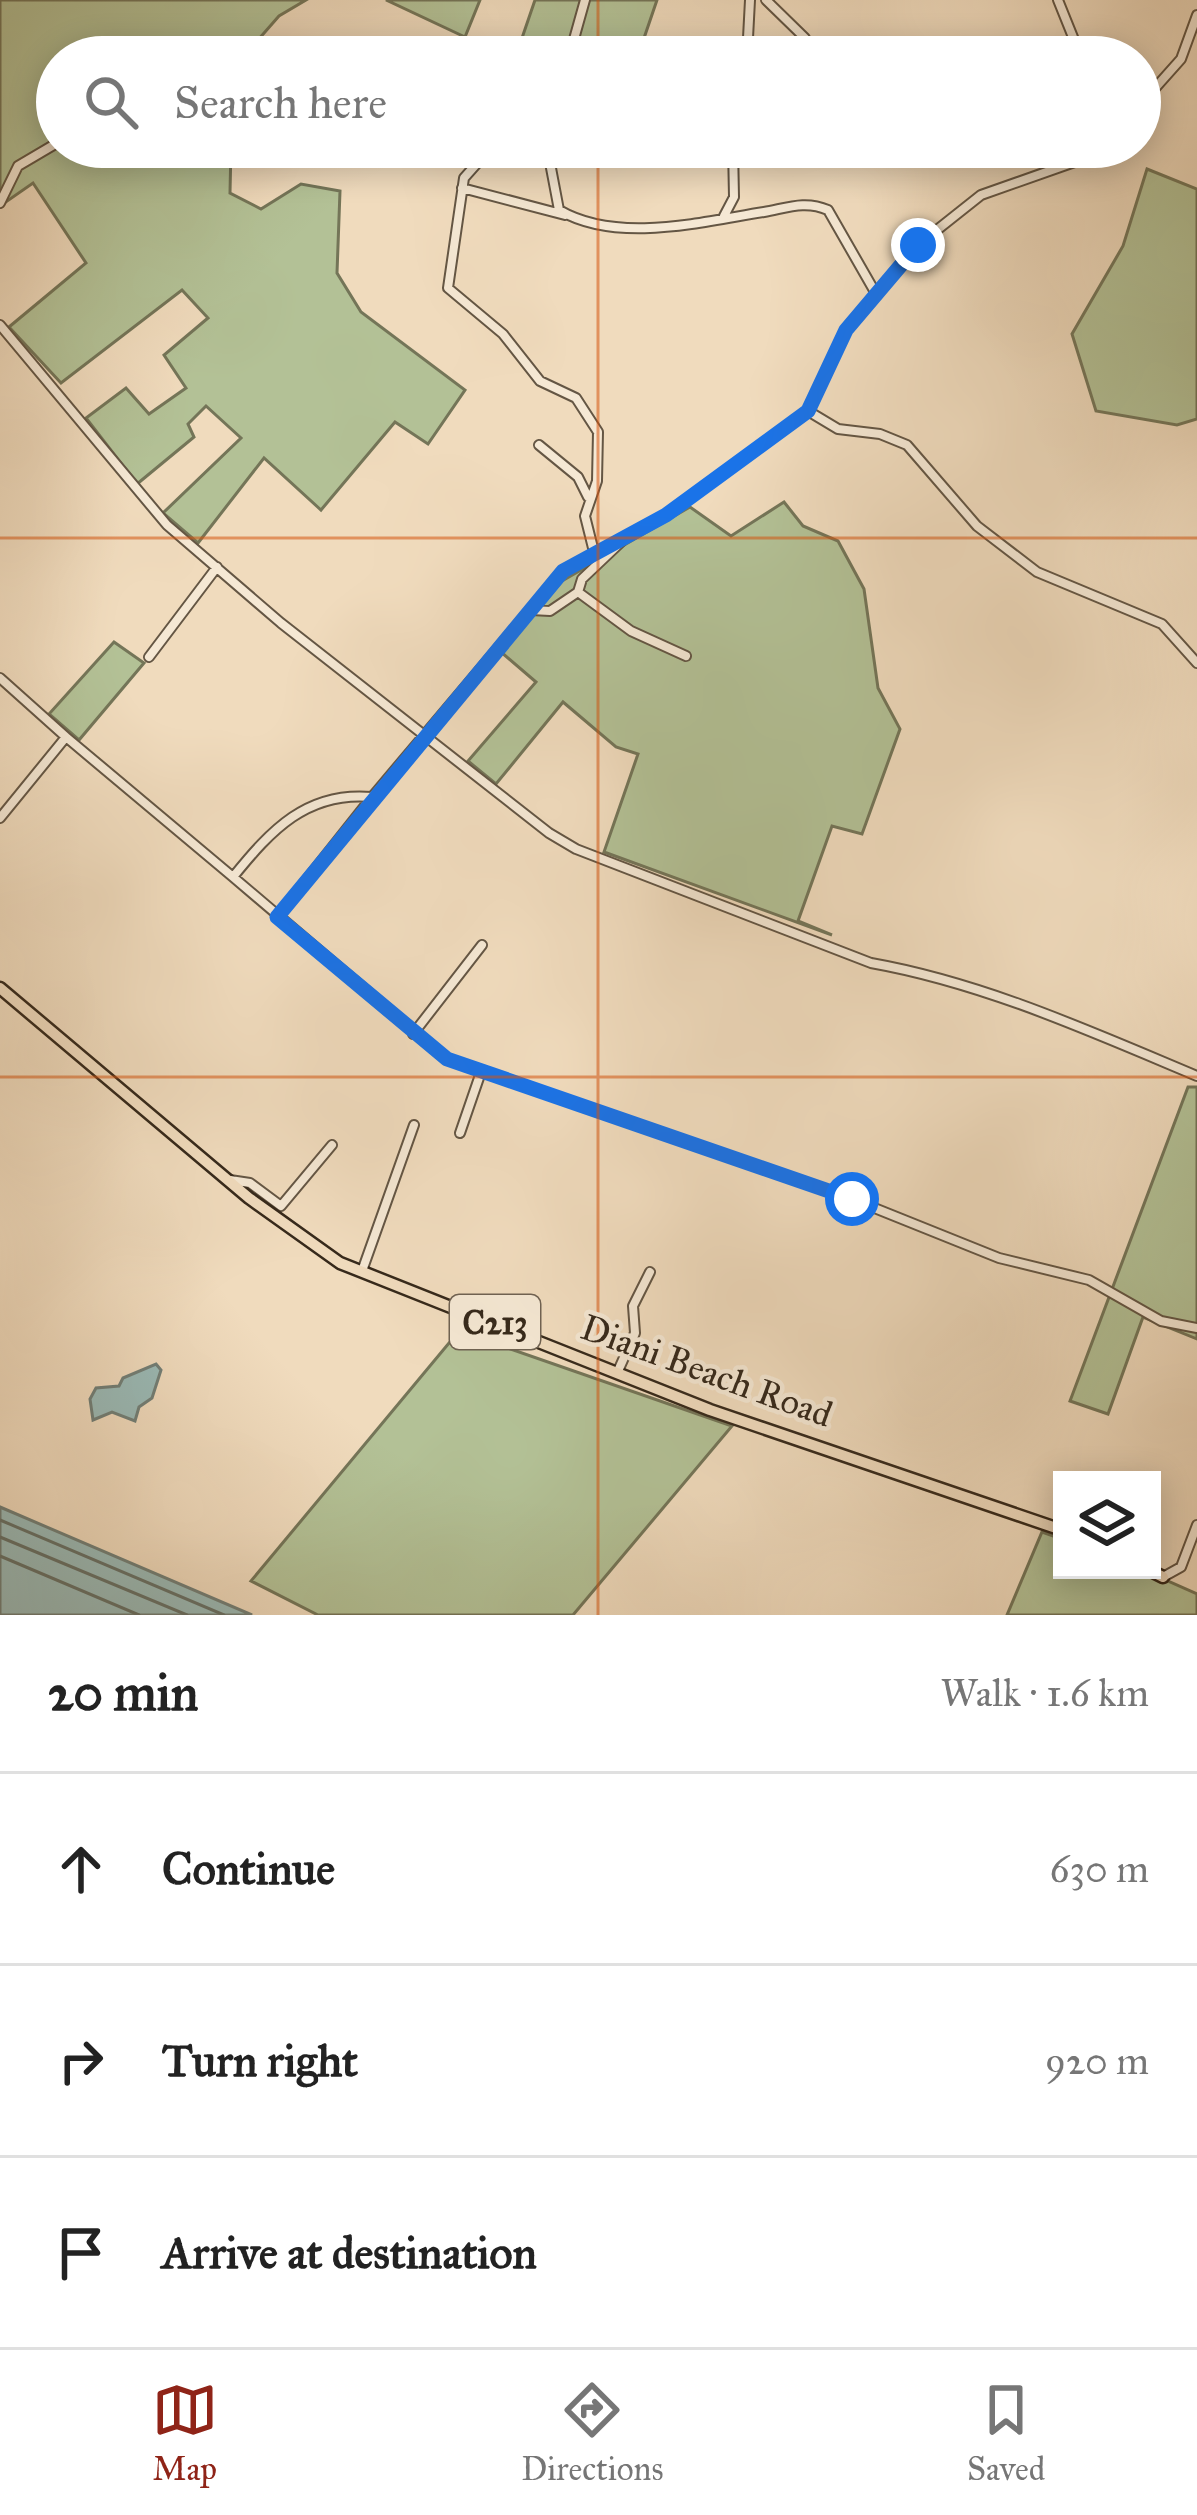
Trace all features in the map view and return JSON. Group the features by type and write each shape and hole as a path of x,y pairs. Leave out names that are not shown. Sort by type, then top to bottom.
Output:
{"main road":[{"name":"Diani Beach Road","path":"0,988 306,1244 361,1272 710,1410 1053,1527"}],"street":[{"path":"575,36 585,0"},
{"path":"748,36 749,0"},
{"path":"766,0 804,36"},
{"path":"1058,0 1073,36"},
{"path":"1161,81 1181,59 1197,19"},
{"path":"0,203 18,166 36,155"},
{"path":"471,168 462,188 448,288 503,334 540,381 576,398 600,441 597,481 586,517 594,552"},
{"path":"551,168 557,206 572,216"},
{"path":"723,218 734,196 733,168"},
{"path":"277,917 372,796 563,571 739,466 808,411 846,330 918,245 972,200 1047,168"},
{"path":"462,188 609,226 723,218 803,203 828,210 875,292"},
{"path":"0,325 148,505 217,567 576,849 872,963 920,972 1055,1017 1197,1076"},
{"path":"808,411 838,429 880,434 907,446 977,526 1019,559 1106,605 1162,624 1197,663"},
{"path":"538,445 578,477 589,498"},
{"path":"529,610 550,610 578,592 582,579 627,537"},
{"path":"149,657 217,567"},
{"path":"578,592 631,631 686,656"},
{"path":"0,678 236,874 277,917 447,1059 852,1199 999,1258 1089,1280 1161,1321 1197,1328"},
{"path":"0,818 66,737"},
{"path":"236,874 281,821 333,797 372,796"},
{"path":"412,1034 482,945"},
{"path":"460,1132 482,1072"},
{"path":"361,1272 414,1124"},
{"path":"228,1180 250,1183 281,1206 332,1145"},
{"path":"618,1371 635,1333 633,1306 650,1272"},
{"path":"1163,1577 1180,1567 1197,1525"}],"green space":[{"path":"0,0 306,0 279,16 261,36 36,36 36,168 231,168 230,193 261,209 301,184 340,191 337,273 361,312 465,390 428,444 395,422 321,510 264,458 198,543 163,513 241,438 206,406 188,424 194,437 137,484 86,418 126,388 149,414 186,388 164,355 208,318 182,290 61,383 9,327 86,263 33,183 0,206"},
{"path":"386,0 480,0 463,36"},
{"path":"535,0 657,0 645,36 523,36"},
{"path":"1147,169 1197,189 1197,419 1177,425 1096,411 1072,334 1123,246"},
{"path":"784,502 803,526 838,541 864,589 878,688 900,729 862,834 832,826 798,921 832,935 604,852 638,754 616,747 563,702 496,784 468,761 536,682 501,652 562,581 690,507 731,536"},
{"path":"114,642 144,663 79,740 49,714"},
{"path":"1188,1087 1197,1087 1197,1339 1143,1317 1108,1414 1070,1401"},
{"path":"459,1331 732,1426 573,1615 318,1615 251,1581"},
{"path":"1042,1532 1053,1536 1053,1579 1161,1578 1197,1594 1197,1615 1007,1615"}],"water":[{"path":"156,1364 161,1370 152,1398 139,1407 135,1421 112,1412 93,1420 90,1399 96,1388 119,1386 123,1378"},
{"path":"0,1507 252,1615 0,1615"}],"route":[{"path":"852,1199 795,1184 447,1059 277,917 372,796 563,571 666,515 739,466 808,411 846,330 918,245"}]}
